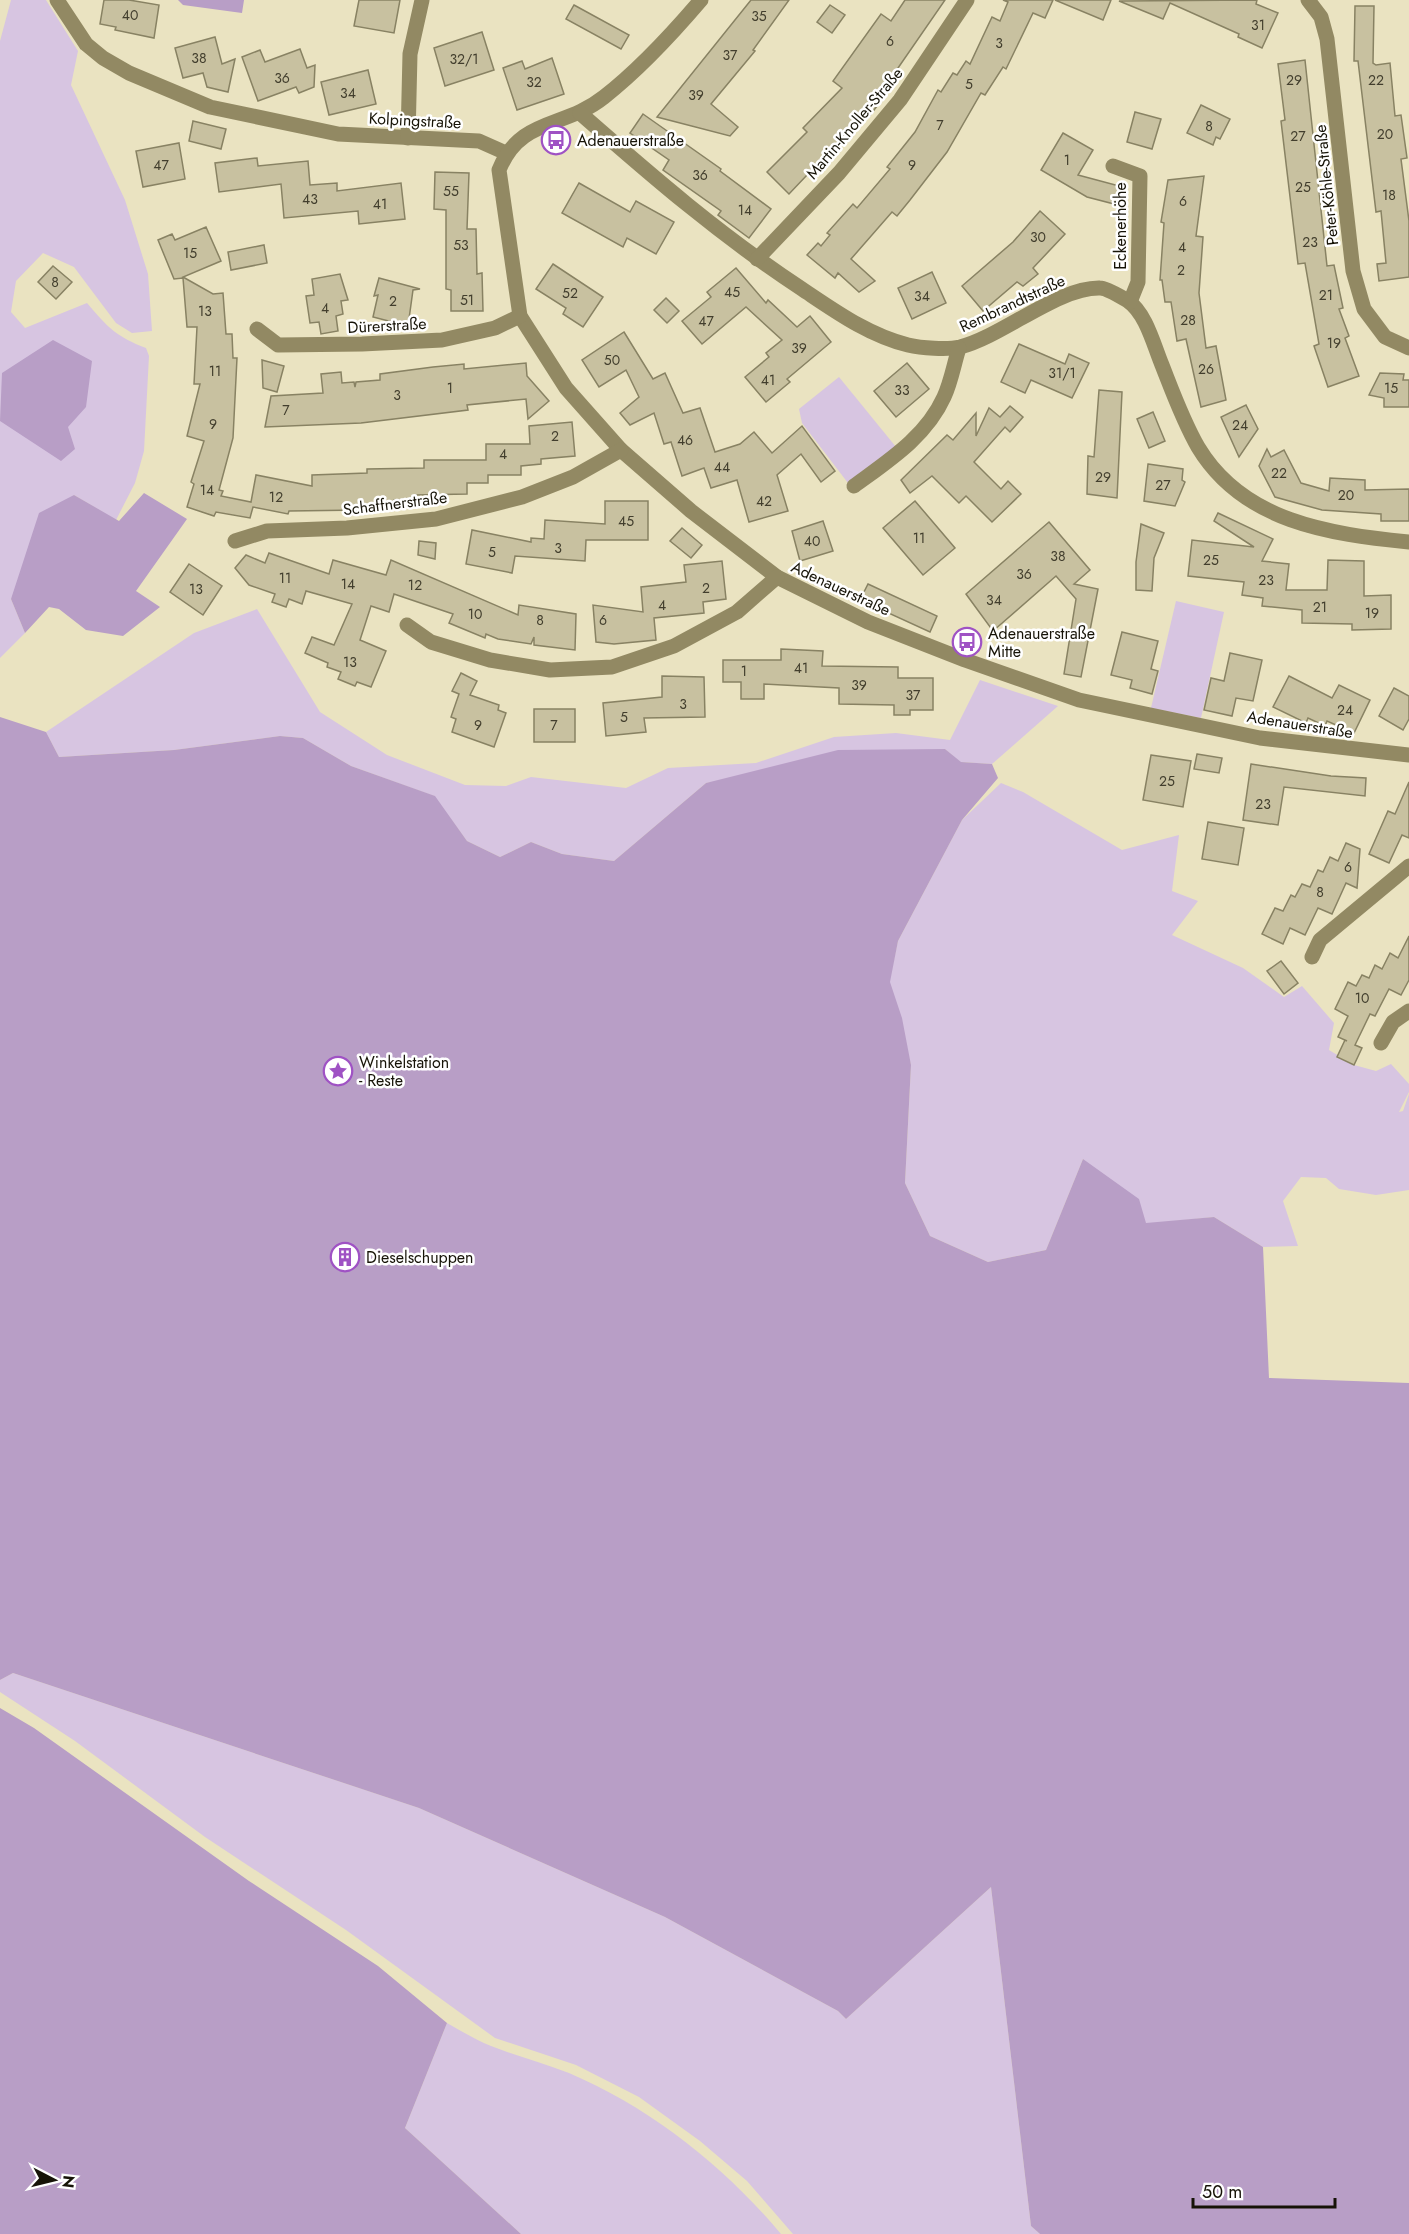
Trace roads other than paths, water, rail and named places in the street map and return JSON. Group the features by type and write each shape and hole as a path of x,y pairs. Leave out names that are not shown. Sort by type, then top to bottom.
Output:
{"street":[{"name":"Kolpingstraße","path":"57,0 86,44 103,58 129,73 210,107 338,134 479,141 506,153"},
{"path":"408,138 410,54 422,0"},
{"path":"506,153 527,133 580,113 604,98 675,31 701,0"},
{"name":"Martin-Knoller-Straße","path":"757,259 839,173 900,100 967,0"},
{"name":"Peter-Köhle-Straße","path":"1308,0 1321,17 1327,39 1356,281 1365,309 1385,337 1409,348"},
{"name":"Rembrandtstraße","path":"580,113 688,207 757,259 858,326 909,345 959,348 1020,321 1073,293 1102,288 1130,302"},
{"name":"Adenauerstraße","path":"506,153 499,170 520,316 566,388 621,450 691,511 777,577 868,622 965,660 1079,700 1260,738 1409,755"},
{"name":"Eckenerhöhe","path":"1113,166 1140,176 1138,282 1130,302"},
{"path":"1130,302 1143,320 1185,424 1200,450 1231,488 1269,513 1306,526 1409,542"},
{"name":"Dürerstraße","path":"257,329 278,345 362,344 442,340 495,328 520,316"},
{"path":"854,486 903,451 931,420 944,397 959,348"},
{"name":"Schaffnerstraße","path":"235,541 267,531 347,528 436,519 522,497 573,477 621,450"},
{"path":"407,626 431,642 490,660 550,670 612,667 674,646 706,629 737,612 777,577"},
{"path":"1312,957 1320,940 1409,866"},
{"path":"1381,1043 1393,1022 1409,1011"}],"place":[{"name":"Adenauerstraße","path":"556,140"},
{"name":"Adenauerstraße Mitte","path":"967,642"},
{"name":"Winkelstation - Reste","path":"338,1071"},
{"name":"Dieselschuppen","path":"345,1257"}]}
